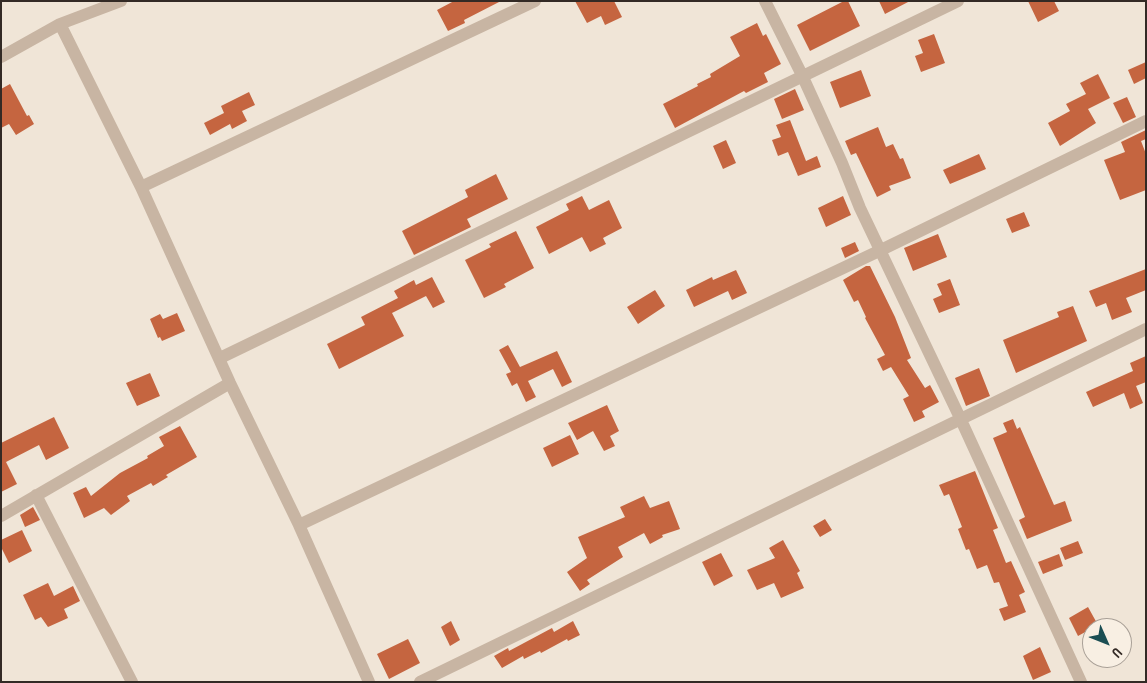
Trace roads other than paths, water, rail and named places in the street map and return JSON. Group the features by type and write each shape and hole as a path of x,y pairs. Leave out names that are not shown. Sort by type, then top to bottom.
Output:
{"street":[{"path":"1,57 60,24 121,1"},
{"path":"141,187 535,1"},
{"path":"765,1 802,76 880,251 961,420 1081,682"},
{"path":"220,358 958,1"},
{"path":"60,24 141,187 230,383 299,525 369,682"},
{"path":"299,525 880,251 1146,121"},
{"path":"420,682 1146,329"},
{"path":"1,516 230,383"},
{"path":"36,495 132,682"}]}
